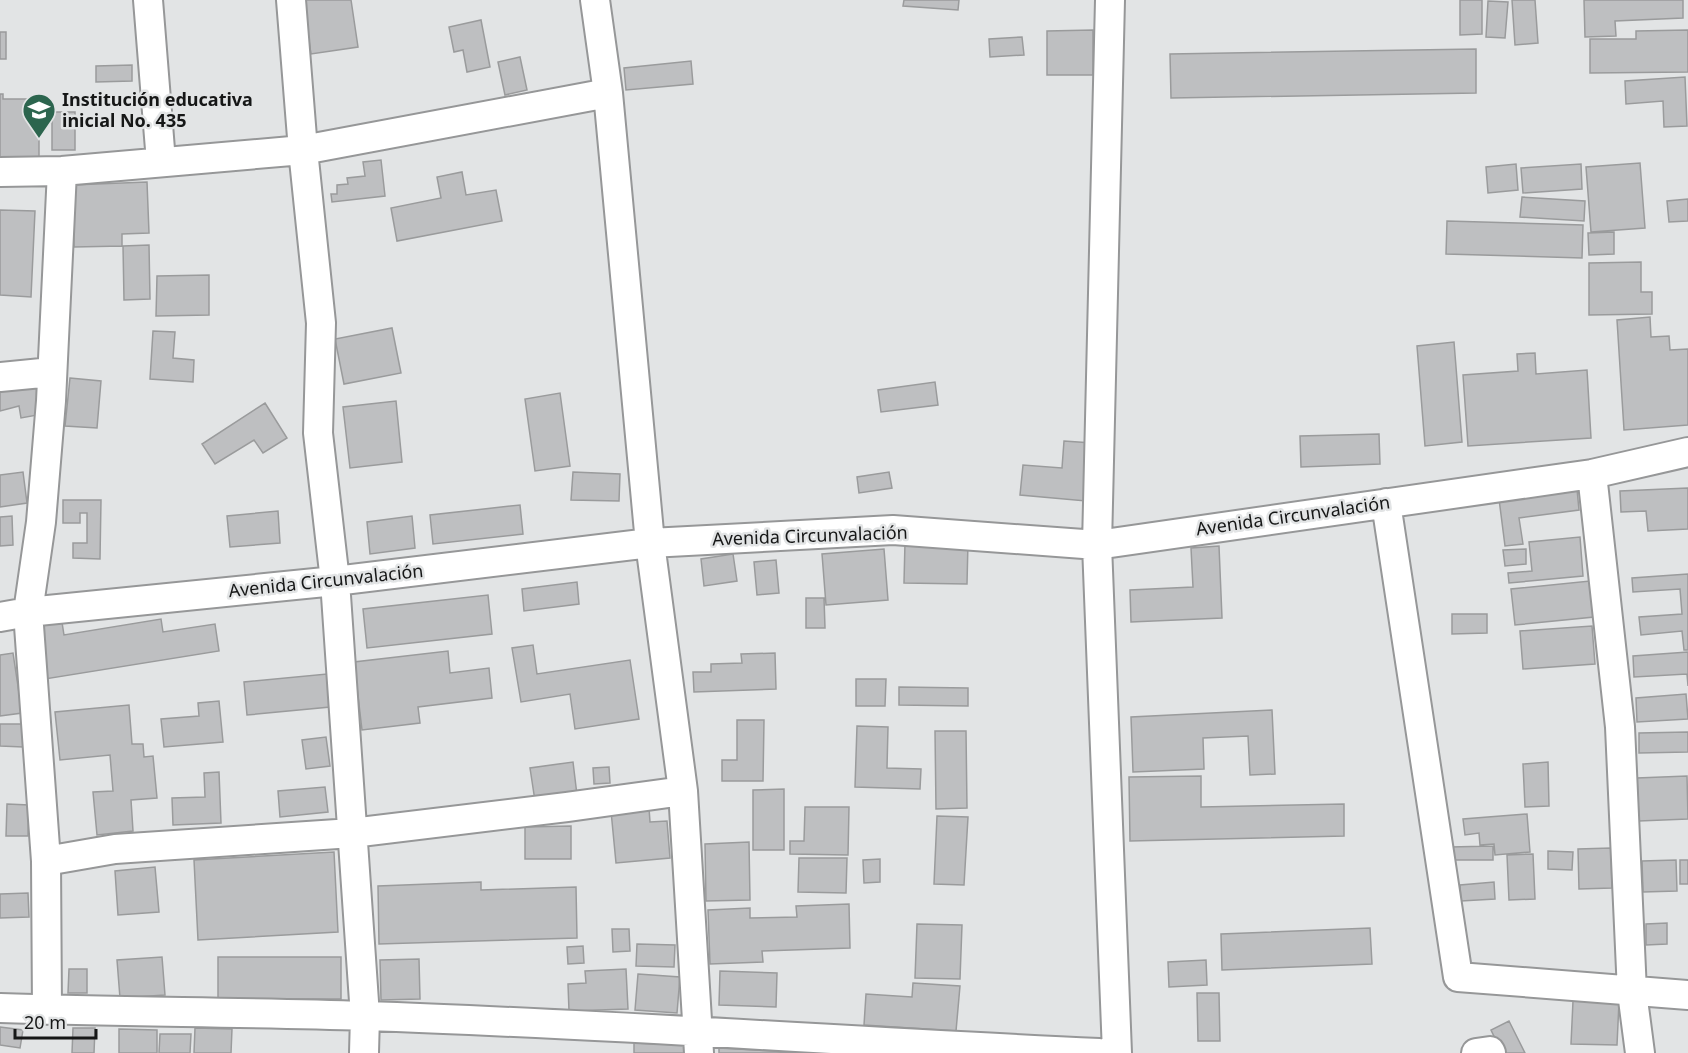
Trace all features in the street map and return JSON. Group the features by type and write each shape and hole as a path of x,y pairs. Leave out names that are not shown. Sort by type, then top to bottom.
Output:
{"street":[{"path":"148,0 161,162"},
{"path":"291,0 303,150 321,323 318,433 335,581 365,1016 364,1053"},
{"path":"595,0 608,93 650,543 683,791 698,1042"},
{"path":"1110,0 1097,545 1117,1053"},
{"path":"0,172 62,171 303,150 608,93"},
{"path":"47,1010 46,861 28,612 41,522 52,372 62,171"},
{"path":"0,377 52,372"},
{"name":"Avenida Circunvalación","path":"0,617 28,612 335,581 650,543 893,530 1097,545 1592,474 1688,452"},
{"path":"1592,474 1620,728 1632,992 1640,1053"},
{"path":"1386,503 1458,977 1688,995"},
{"path":"46,861 115,849 352,833 683,791"},
{"path":"0,1008 365,1016 698,1042 1099,1053"},
{"path":"1476,1053 1490,1051 1491,1053"}],"building":[{"path":"303,0 351,0 358,47 311,54"},
{"path":"904,0 959,0 958,10 903,6"},
{"path":"1460,0 1482,0 1482,34 1460,35"},
{"path":"1512,0 1535,0 1538,43 1515,45"},
{"path":"1584,0 1683,0 1683,18 1615,21 1616,36 1585,37"},
{"path":"1488,1 1508,2 1505,38 1486,37"},
{"path":"481,20 490,67 467,72 463,50 454,52 449,27"},
{"path":"1093,30 1093,75 1047,75 1047,31"},
{"path":"1688,30 1688,72 1590,73 1590,39 1636,39 1636,31"},
{"path":"0,32 6,32 6,59 0,59"},
{"path":"1022,37 1024,55 990,57 989,39"},
{"path":"1476,49 1476,93 1171,98 1170,54"},
{"path":"520,57 527,90 505,95 498,62"},
{"path":"691,61 693,84 626,90 624,68"},
{"path":"132,65 132,81 96,82 96,66"},
{"path":"1685,77 1687,126 1664,127 1663,101 1626,104 1625,81"},
{"path":"0,94 3,94 3,99 31,99 32,106 39,106 39,158 0,159"},
{"path":"52,112 75,112 75,150 52,150"},
{"path":"381,160 385,196 332,202 331,194 337,194 337,185 348,184 347,178 365,176 363,162"},
{"path":"1640,163 1645,228 1591,232 1586,167"},
{"path":"1516,164 1518,190 1488,193 1486,167"},
{"path":"1581,164 1582,189 1523,193 1521,168"},
{"path":"462,172 466,195 496,190 502,221 397,241 391,208 441,198 437,177"},
{"path":"147,182 149,233 122,234 122,246 74,247 72,185"},
{"path":"1522,197 1585,201 1584,221 1520,217"},
{"path":"1688,199 1688,221 1669,222 1667,201"},
{"path":"0,210 35,211 31,297 0,295"},
{"path":"1447,221 1583,225 1582,258 1446,254"},
{"path":"1614,232 1614,254 1589,255 1588,233"},
{"path":"149,245 150,299 124,300 123,246"},
{"path":"1641,262 1641,292 1652,292 1652,314 1589,315 1589,263"},
{"path":"209,275 209,315 156,316 157,276"},
{"path":"1650,317 1651,337 1669,336 1670,350 1688,349 1688,425 1624,430 1617,320"},
{"path":"392,328 401,373 344,384 335,339"},
{"path":"153,331 175,332 173,358 194,360 193,382 150,379"},
{"path":"1454,342 1462,442 1425,446 1417,346"},
{"path":"1535,353 1536,374 1587,370 1591,438 1468,446 1463,375 1518,371 1517,354"},
{"path":"70,378 101,381 97,428 65,426"},
{"path":"35,379 43,414 21,418 19,406 0,411 0,387"},
{"path":"935,382 938,405 881,412 878,390"},
{"path":"560,393 570,466 535,471 525,399"},
{"path":"396,401 402,462 350,468 343,407"},
{"path":"265,403 287,438 263,453 254,440 215,464 202,444"},
{"path":"1379,434 1380,464 1301,467 1300,436"},
{"path":"1064,441 1092,443 1086,501 1020,495 1023,465 1062,468"},
{"path":"23,472 27,503 0,507 0,475"},
{"path":"573,472 620,474 619,501 571,500"},
{"path":"889,472 892,488 859,493 857,477"},
{"path":"1688,488 1688,529 1648,531 1646,511 1621,512 1620,491"},
{"path":"1577,489 1579,510 1519,518 1523,544 1505,546 1499,499"},
{"path":"63,500 101,500 100,559 73,558 73,543 87,543 87,513 80,513 80,523 63,523"},
{"path":"520,505 523,534 433,544 430,515"},
{"path":"278,511 280,543 230,547 227,516"},
{"path":"12,516 13,545 0,546 0,517"},
{"path":"412,516 415,548 370,554 367,522"},
{"path":"1580,537 1583,576 1509,583 1508,573 1532,571 1529,542"},
{"path":"905,542 968,542 967,584 904,583"},
{"path":"1219,546 1222,618 1131,622 1130,590 1193,587 1191,548"},
{"path":"884,549 888,600 826,605 822,554"},
{"path":"1526,549 1526,564 1505,566 1503,550"},
{"path":"733,554 737,581 704,586 701,559"},
{"path":"776,560 779,593 757,595 754,562"},
{"path":"1688,574 1688,650 1684,650 1682,631 1641,635 1639,617 1682,614 1680,589 1633,592 1632,578"},
{"path":"1590,581 1594,617 1515,625 1511,589"},
{"path":"577,582 579,604 524,611 522,589"},
{"path":"488,595 492,634 367,648 363,609"},
{"path":"806,598 824,598 825,628 806,628"},
{"path":"1452,614 1487,614 1487,633 1452,634"},
{"path":"61,616 64,635 161,619 163,632 215,624 219,651 45,679 36,621"},
{"path":"1592,626 1595,664 1523,669 1520,631"},
{"path":"533,645 537,674 630,660 639,719 575,729 570,694 521,702 512,648"},
{"path":"448,651 450,673 489,668 492,698 418,707 420,723 362,730 354,662"},
{"path":"1688,652 1688,686 1687,674 1634,677 1633,656"},
{"path":"13,653 22,713 0,716 0,655"},
{"path":"775,653 776,689 694,692 693,672 711,672 711,664 742,663 741,654"},
{"path":"327,674 330,707 247,715 244,682"},
{"path":"856,679 886,679 885,706 856,706"},
{"path":"899,687 968,688 968,706 899,705"},
{"path":"1686,694 1688,719 1637,722 1636,698"},
{"path":"219,701 223,742 164,747 161,719 199,716 198,703"},
{"path":"129,705 132,744 143,744 144,757 153,756 157,798 131,800 133,831 97,835 93,792 113,791 110,755 60,760 55,712"},
{"path":"1272,710 1275,774 1250,775 1248,736 1203,738 1204,769 1133,772 1131,717"},
{"path":"737,720 764,720 763,781 722,781 722,760 737,760"},
{"path":"0,724 23,724 23,747 0,746"},
{"path":"857,726 888,727 887,768 921,769 920,789 855,787"},
{"path":"935,731 966,731 967,808 936,809"},
{"path":"1688,732 1688,752 1639,753 1639,733"},
{"path":"326,737 330,766 306,769 302,740"},
{"path":"573,762 577,795 535,801 530,768"},
{"path":"1548,762 1549,806 1525,807 1523,764"},
{"path":"609,767 610,783 594,784 593,768"},
{"path":"219,772 221,823 173,825 172,798 205,797 204,773"},
{"path":"1201,776 1201,807 1344,804 1344,836 1130,841 1129,777"},
{"path":"1687,776 1688,819 1639,821 1637,778"},
{"path":"325,787 328,812 280,817 278,791"},
{"path":"784,789 784,850 753,850 753,790"},
{"path":"7,804 29,805 28,836 6,836"},
{"path":"805,807 849,807 848,855 790,854 790,841 804,841"},
{"path":"649,808 650,822 667,821 670,858 616,863 611,811"},
{"path":"1527,814 1530,852 1495,855 1494,844 1480,845 1479,833 1465,835 1463,819"},
{"path":"937,816 968,817 964,885 934,884"},
{"path":"571,826 571,859 525,859 525,827"},
{"path":"749,842 750,900 706,901 705,844"},
{"path":"1493,846 1493,860 1450,860 1450,847"},
{"path":"1611,848 1612,888 1579,889 1578,849"},
{"path":"1548,851 1573,852 1572,870 1548,869"},
{"path":"334,852 338,932 198,940 194,860"},
{"path":"1533,854 1535,899 1509,900 1507,855"},
{"path":"799,858 847,858 846,893 798,892"},
{"path":"880,859 880,882 864,883 863,860"},
{"path":"1676,860 1677,891 1643,892 1642,861"},
{"path":"1680,860 1688,860 1688,884 1680,884"},
{"path":"155,867 159,912 118,915 115,871"},
{"path":"481,882 481,890 576,887 577,938 379,944 378,886"},
{"path":"1494,882 1495,899 1461,901 1460,885"},
{"path":"28,893 29,917 0,918 0,894"},
{"path":"849,904 850,948 762,951 763,962 710,964 708,910 750,908 750,918 797,917 796,906"},
{"path":"1667,923 1667,944 1646,945 1646,924"},
{"path":"917,924 962,925 960,979 915,978"},
{"path":"1370,928 1372,964 1222,970 1221,934"},
{"path":"612,929 629,929 630,951 613,952"},
{"path":"637,944 675,945 674,967 636,966"},
{"path":"583,946 584,963 568,964 567,947"},
{"path":"162,957 165,995 120,998 117,960"},
{"path":"218,957 341,957 341,999 218,999"},
{"path":"419,959 420,999 381,1000 380,960"},
{"path":"1206,960 1207,985 1169,987 1168,962"},
{"path":"69,969 87,969 87,993 68,993"},
{"path":"626,969 628,1009 569,1011 568,984 586,983 585,971"},
{"path":"720,971 777,973 776,1007 719,1005"},
{"path":"638,974 680,977 677,1013 635,1010"},
{"path":"913,983 960,986 956,1031 864,1025 866,994 912,997"},
{"path":"1197,993 1219,993 1220,1041 1198,1041"},
{"path":"1573,1001 1619,1002 1617,1045 1571,1044"},
{"path":"1509,1021 1525,1053 1502,1053 1491,1030"},
{"path":"0,1027 23,1030 20,1048 0,1045"},
{"path":"73,1028 95,1028 94,1053 72,1053"},
{"path":"195,1028 232,1029 231,1053 194,1053"},
{"path":"119,1029 157,1030 157,1053 119,1053"},
{"path":"160,1034 191,1034 190,1053 159,1053"},
{"path":"634,1043 684,1045 684,1053 634,1053"},
{"path":"719,1048 808,1053 719,1053"}],"place":[{"name":"Institución educativa inicial No. 435","path":"39,139"}]}
